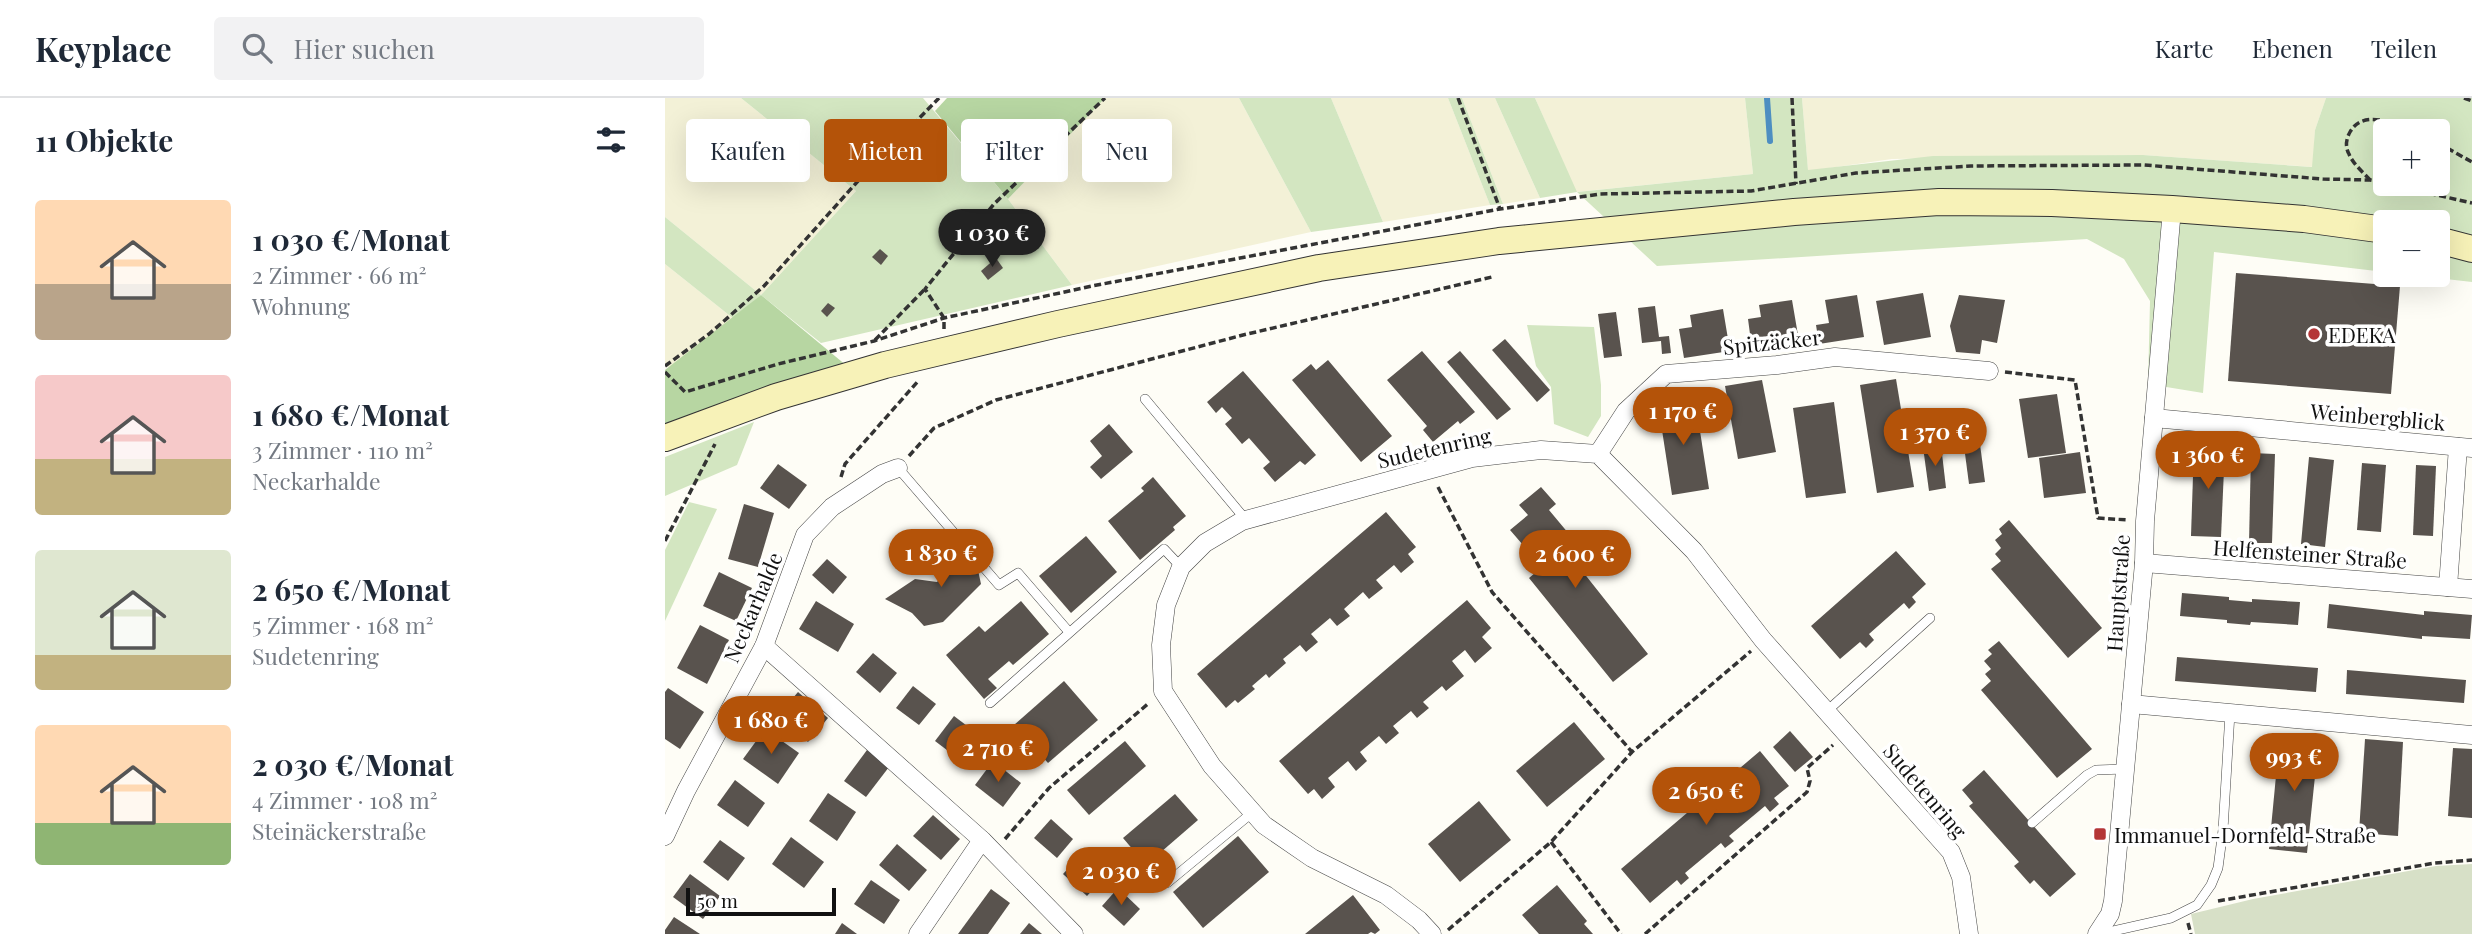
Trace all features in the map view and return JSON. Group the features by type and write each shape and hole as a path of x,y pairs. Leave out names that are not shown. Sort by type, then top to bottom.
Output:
{"main road":[{"path":"665,438 731,413 885,365 943,351 1319,268 1499,241 1794,212 1939,202 2052,203 2172,209 2304,219 2373,228"},
{"path":"2450,243 2472,249"}],"street":[{"name":"Hauptstraße","path":"2098,934 2110,914 2113,901 2144,563 2145,522 2172,209"},
{"name":"Spitzäcker","path":"1598,454 1626,411 1666,374 1777,365 1835,357 1989,371"},
{"name":"Weinbergblick","path":"2154,418 2465,447"},
{"path":"2448,587 2465,447"},
{"name":"Sudetenring","path":"1432,934 1419,920 1386,895 1312,858 1264,825 1212,766 1163,691 1160,645 1166,605 1181,567 1205,544 1246,520 1472,458 1541,450 1598,454 1694,551 1763,640 1951,852 1961,877 1969,934"},
{"name":"Neckarhalde","path":"665,835 764,646 805,535 832,507 882,474 898,468"},
{"name":"Helfensteiner Straße","path":"2144,563 2472,589"},
{"path":"764,646 988,845 1074,934"},
{"path":"2131,704 2472,735"},
{"path":"918,934 988,845"}],"lane":[{"path":"1146,399 1246,520"},
{"path":"898,468 999,585 1018,573 1069,632"},
{"path":"990,703 1164,549 1181,567"},
{"path":"1827,711 1930,618"},
{"path":"2098,934 2171,918 2197,905 2211,885 2218,868 2230,713"},
{"path":"2032,823 2087,775 2096,770 2125,769"},
{"path":"1167,883 1253,812"}],"path":[{"path":"665,366 709,334 764,286 858,181 939,98"},
{"path":"874,341 925,289 994,204 1105,98"},
{"path":"1458,98 1500,209"},
{"path":"1792,98 1796,184"},
{"path":"2464,98 2472,102"},
{"path":"2370,180 2347,151 2351,130 2361,122 2373,119"},
{"path":"2450,150 2472,162"},
{"path":"1751,191 1856,173 1971,166 2144,165 2373,181"},
{"path":"2442,196 2472,203"},
{"path":"898,468 934,428 996,400 1243,335 1492,277"},
{"path":"832,507 845,464 943,351 944,318 925,289"},
{"path":"665,372 685,392 778,364 874,341 944,318"},
{"path":"1989,371 2075,380 2098,518 2145,522"},
{"path":"665,541 731,413"},
{"path":"1429,470 1492,592 1632,752"},
{"path":"1444,934 1551,842 1632,752 1763,640"},
{"path":"988,845 1049,788 1163,691"},
{"path":"1645,934 1807,792 1810,780 1807,768 1847,733"},
{"path":"1551,842 1621,934"},
{"path":"2197,905 2435,863 2472,860"}],"shaded area":[{"path":"665,98 741,98 767,119 686,119 686,182 810,182 810,154 824,165 824,182 845,182 856,191 761,295 665,217"},
{"path":"1105,98 1239,98 1311,232 1072,285 1008,199 1024,182 1068,182 1068,137 1082,122 1082,182 1172,182 1172,119 1085,119"},
{"path":"1331,98 1448,98 1490,205 1383,222"},
{"path":"1462,98 1495,98 1540,198 1503,204"},
{"path":"1535,98 1745,98 1753,174 1576,192"},
{"path":"1802,98 2326,98 2315,130 2313,167 2143,155 1892,159 1808,171"},
{"path":"665,264 734,319 669,368 665,365"}],"green space":[{"path":"741,98 923,98 941,119 824,119 824,165 810,154 810,119 767,119"},
{"path":"947,98 1105,98 1068,137 1068,119 961,119 961,142 947,125 947,119 942,119 935,111"},
{"path":"1239,98 1331,98 1383,222 1311,232"},
{"path":"1448,98 1462,98 1503,204 1490,205"},
{"path":"1495,98 1535,98 1577,192 1540,198"},
{"path":"1745,98 1802,98 1808,170 1933,156 2143,155 2312,167 2315,130 2326,98 2472,98 2472,282 2450,279 2450,210 2373,210 2373,271 2214,252 2203,393 2148,384 2150,301 2124,259 2087,239 1657,266 1577,192 1753,174"},
{"path":"947,127 961,143 961,182 994,182 1072,285 821,343 761,295 856,191 845,182 947,182"},
{"path":"994,182 1024,182 1008,199"},
{"path":"665,217 761,295 734,319 665,264"},
{"path":"761,295 847,366 665,426 665,370"},
{"path":"1527,325 1594,327 1601,385 1601,416 1588,437 1554,424 1551,387 1536,366"},
{"path":"754,422 737,465 665,496 665,457"},
{"path":"689,502 717,509 665,621 665,550"},
{"path":"2472,864 2472,934 2195,934 2191,914 2253,899 2436,866"}],"building":[{"path":"880,249 888,256 881,265 872,257"},
{"path":"996,258 1003,268 988,280 981,271"},
{"name":"EDEKA","path":"2236,273 2373,284 2373,287 2400,287 2391,394 2228,381"},
{"path":"1923,293 1931,337 1884,345 1876,301"},
{"path":"1857,295 1864,337 1819,344 1816,325 1829,323 1825,300"},
{"path":"1959,295 2005,300 1997,343 1982,340 1980,354 1956,352 1950,326"},
{"path":"1792,300 1799,341 1752,349 1748,319 1761,317 1759,305"},
{"path":"828,303 835,308 827,317 821,311"},
{"path":"1655,306 1659,337 1669,336 1671,353 1662,354 1661,341 1642,343 1638,308"},
{"path":"1723,309 1730,351 1684,358 1679,329 1692,327 1690,315"},
{"path":"1616,312 1622,356 1604,358 1598,314"},
{"path":"1505,339 1550,390 1537,402 1492,350"},
{"path":"1422,351 1475,412 1460,424 1458,421 1433,442 1423,430 1427,426 1387,380"},
{"path":"1460,351 1511,409 1497,420 1447,362"},
{"path":"1328,360 1392,436 1361,462 1292,380 1311,364 1316,370"},
{"path":"1243,371 1316,455 1305,465 1300,461 1275,482 1263,468 1270,462 1249,438 1242,444 1225,424 1232,418 1222,407 1216,413 1207,402"},
{"path":"1896,379 1914,487 1877,493 1860,385"},
{"path":"1762,380 1776,452 1738,459 1725,386"},
{"path":"2057,394 2066,453 2028,458 2019,399"},
{"path":"1695,399 1709,489 1672,495 1658,404"},
{"path":"1834,402 1846,493 1806,498 1793,408"},
{"path":"1976,414 1985,482 1969,484 1960,416"},
{"path":"1109,424 1133,452 1101,479 1090,467 1102,456 1090,441"},
{"path":"1941,445 1946,488 1929,491 1923,447"},
{"path":"2194,446 2225,447 2221,537 2191,536"},
{"path":"2080,452 2086,493 2044,498 2039,458"},
{"path":"2251,453 2275,454 2272,543 2249,543"},
{"path":"2309,457 2334,460 2325,547 2301,544"},
{"path":"2362,463 2386,465 2381,532 2357,530"},
{"path":"778,464 807,485 789,509 760,488"},
{"path":"2416,465 2436,466 2433,536 2413,535"},
{"path":"1153,477 1186,516 1173,527 1175,530 1140,560 1108,521 1144,491 1141,488"},
{"path":"1541,487 1556,504 1549,510 1574,540 1564,548 1648,654 1613,682 1529,578 1542,567 1510,530 1528,515 1519,505"},
{"path":"744,504 774,513 758,567 728,559"},
{"path":"1386,512 1416,547 1408,554 1414,562 1401,573 1394,565 1376,580 1383,588 1369,599 1363,592 1344,609 1350,616 1337,626 1330,618 1311,634 1318,642 1306,652 1300,645 1283,659 1286,663 1269,678 1266,674 1252,686 1255,689 1238,703 1235,700 1226,708 1197,674"},
{"path":"2009,520 2102,628 2068,658 1991,569 2001,561 1995,554 2001,548 1995,540 2002,534 1999,529"},
{"path":"1086,536 1117,572 1071,613 1039,576"},
{"path":"959,541 976,561 981,584 943,622 924,626 912,613 885,599 915,579 937,582 944,574 944,557"},
{"path":"1896,551 1926,584 1912,597 1916,602 1909,609 1904,603 1869,634 1874,640 1866,648 1860,642 1840,659 1811,626"},
{"path":"827,559 847,577 833,594 812,575"},
{"path":"719,572 752,588 736,621 703,606"},
{"path":"2182,593 2252,602 2252,599 2300,602 2298,625 2251,622 2250,625 2180,616"},
{"path":"1467,600 1491,628 1482,637 1492,648 1475,663 1465,650 1452,661 1464,676 1446,691 1442,686 1423,702 1429,708 1417,718 1411,711 1393,726 1399,733 1386,744 1379,736 1360,752 1367,761 1356,771 1348,761 1328,778 1335,787 1322,799 1314,789 1308,794 1279,761"},
{"path":"816,601 854,624 838,652 799,629"},
{"path":"1021,601 1049,634 1013,665 1009,661 988,679 997,688 984,699 946,655 979,626 985,632"},
{"path":"2329,604 2424,615 2424,611 2472,615 2470,639 2422,636 2422,639 2327,628"},
{"path":"700,625 729,640 707,684 677,668"},
{"path":"1999,641 2092,749 2057,778 1981,690 1991,681 1985,674 1991,669 1984,661 1992,654 1988,650"},
{"path":"873,653 897,673 880,693 856,672"},
{"path":"2177,657 2318,668 2316,692 2175,681"},
{"path":"2347,670 2466,680 2464,703 2346,694"},
{"path":"1064,681 1098,720 1048,763 1014,725"},
{"path":"913,686 936,704 919,725 896,708"},
{"path":"668,688 704,712 680,749 665,739 665,692"},
{"path":"798,692 828,718 808,742 778,716"},
{"path":"954,716 983,738 964,763 935,741"},
{"path":"1574,722 1605,759 1547,807 1516,771"},
{"path":"765,729 799,753 778,784 743,759"},
{"path":"1790,731 1813,757 1795,772 1773,747"},
{"path":"2280,734 2319,738 2307,853 2269,849"},
{"path":"2365,739 2403,742 2398,836 2359,833"},
{"path":"1125,741 1146,766 1089,815 1067,790"},
{"path":"2453,748 2472,749 2472,818 2448,816"},
{"path":"867,750 889,767 866,797 844,781"},
{"path":"1760,751 1789,786 1774,798 1779,804 1770,812 1765,806 1729,836 1734,841 1725,848 1721,843 1685,873 1689,878 1681,885 1677,880 1650,903 1621,869"},
{"path":"993,761 1021,783 1003,807 975,785"},
{"path":"1984,770 2076,874 2050,897 2034,880 2030,884 2014,866 2019,862 1969,806 1973,803 1962,790"},
{"path":"735,780 765,803 748,827 717,805"},
{"path":"828,793 856,812 837,841 809,821"},
{"path":"1175,794 1198,820 1146,865 1123,838"},
{"path":"1479,801 1511,840 1460,882 1428,844"},
{"path":"933,815 960,839 941,860 913,836"},
{"path":"1051,819 1073,839 1057,858 1034,838"},
{"path":"1238,836 1269,872 1203,928 1173,892"},
{"path":"791,837 824,862 804,888 772,864"},
{"path":"720,840 745,858 728,881 703,862"},
{"path":"897,844 927,870 909,891 879,865"},
{"path":"1083,852 1107,874 1087,896 1063,874"},
{"path":"690,874 720,896 703,919 673,897"},
{"path":"871,880 900,900 884,924 854,904"},
{"path":"1557,885 1587,921 1584,924 1593,934 1539,934 1522,915"},
{"path":"1118,888 1140,909 1124,926 1102,906"},
{"path":"991,889 1010,903 988,934 958,934"},
{"path":"1353,895 1380,930 1375,934 1305,934"},
{"path":"674,917 700,934 665,934"},
{"path":"842,923 857,934 835,934"},
{"path":"1029,923 1042,934 1020,934"}],"waterway":[{"path":"1767,98 1770,141"}],"place":[{"name":"EDEKA","path":"2314,334"},
{"name":"Immanuel-Dornfeld-Straße","path":"2100,834"}]}
